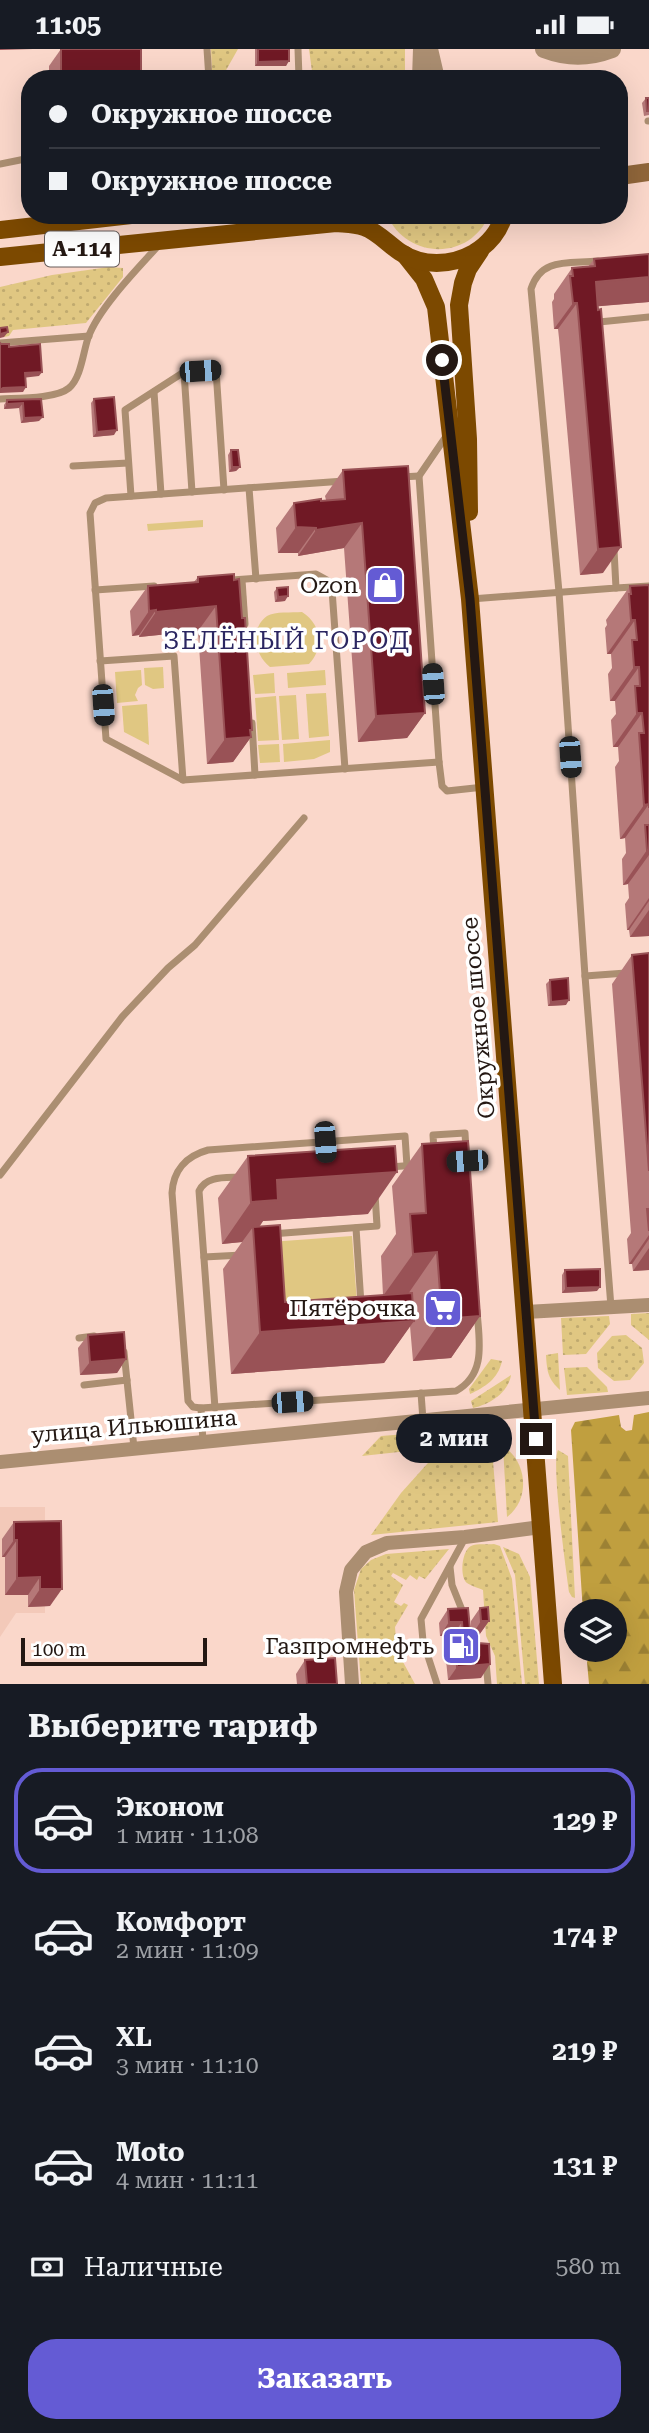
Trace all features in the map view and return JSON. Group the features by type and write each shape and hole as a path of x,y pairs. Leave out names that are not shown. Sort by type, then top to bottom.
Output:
{"main road":[{"path":"628,166 649,165"},
{"path":"628,175 649,172"},
{"name":"А-114","path":"0,230 52,224"},
{"path":"376,224 389,243 405,255 425,262 443,263 464,258 489,241 506,224"},
{"name":"Окружное шоссе","path":"470,599 468,439 459,305 468,269 499,224"},
{"name":"А-114","path":"0,257 315,225 362,226 389,243"},
{"name":"Окружное шоссе","path":"405,255 424,278 436,307 470,599 553,1684"}],"street":[{"path":"421,70 422,49"},
{"path":"429,49 434,70"},
{"path":"544,49 576,57 604,51"},
{"path":"526,1313 649,1305"},
{"name":"улица Ильюшина","path":"0,1462 649,1398"},
{"path":"352,1684 347,1580 357,1560 366,1552 387,1543 541,1527"}],"lane":[{"path":"207,49 208,70"},
{"path":"298,49 299,70"},
{"path":"0,164 21,160"},
{"path":"0,399 57,394 68,389 75,381 96,320 164,240"},
{"path":"611,260 547,266 539,271 531,289 559,592 611,1308"},
{"path":"600,335 599,322 649,317"},
{"path":"0,343 89,336"},
{"path":"131,496 125,410 184,372 216,370 224,490"},
{"path":"184,372 192,492"},
{"path":"154,392 161,494"},
{"path":"449,432 419,476 439,762 442,786 447,790 484,787"},
{"path":"73,466 128,463"},
{"path":"393,478 419,476"},
{"path":"354,481 106,498 95,503 90,513 106,739 183,780 439,762"},
{"path":"249,488 256,579"},
{"path":"613,535 616,588"},
{"path":"220,581 316,574 327,580 331,586 345,769"},
{"path":"242,580 246,636"},
{"path":"95,590 167,585"},
{"path":"470,599 646,586 645,600"},
{"path":"100,661 174,656 183,780"},
{"path":"251,708 256,775"},
{"path":"0,1175 122,1017 168,968 195,945 304,818"},
{"path":"585,976 635,972"},
{"path":"435,1164 433,1135 465,1133 467,1161"},
{"path":"407,1166 405,1136 208,1150 194,1155 178,1170 172,1193 186,1397 190,1405 215,1408 456,1391 475,1373 480,1350 476,1297"},
{"path":"325,1142 326,1152"},
{"path":"384,1167 425,1164"},
{"path":"215,1408 201,1187 210,1179 249,1177"},
{"path":"261,1235 377,1226 375,1189"},
{"path":"356,1228 362,1310"},
{"path":"204,1257 250,1254"},
{"path":"79,1338 100,1336"},
{"path":"123,1345 134,1449"},
{"path":"84,1385 127,1380"},
{"path":"421,1393 423,1421"},
{"path":"201,1408 203,1443"},
{"path":"437,1684 423,1641 421,1619 465,1537"},
{"path":"450,1566 452,1585 464,1615 465,1627"},
{"path":"485,1654 488,1684"}],"shaded area":[{"path":"211,49 238,49 226,70 212,70"},
{"path":"309,49 405,49 405,70 312,70"},
{"path":"392,224 484,224 468,241 454,247 438,249 423,247 396,230"},
{"path":"109,267 123,268 123,277 86,323 13,330 9,336 4,337 4,332 0,332 0,287 52,275"},
{"path":"203,520 203,527 148,531 147,524"},
{"path":"302,612 313,623 319,636 314,657 309,664 270,667 261,656 256,642 261,621 270,614","holes":["287,629 295,632 299,640 297,648 289,653 280,650 276,642 279,633"]},
{"path":"163,667 164,688 153,689 145,685 144,668"},
{"path":"141,670 142,685 135,695 138,701 117,703 115,672"},
{"path":"325,670 326,685 288,688 287,673"},
{"path":"274,673 275,693 255,694 253,675"},
{"path":"326,693 329,736 309,738 306,694"},
{"path":"296,695 299,739 282,740 279,696"},
{"path":"276,696 279,740 258,741 255,698"},
{"path":"147,704 149,745 124,732 122,706"},
{"path":"330,740 330,752 314,759 284,762 283,744"},
{"path":"279,744 280,762 260,763 258,745"},
{"path":"352,1236 358,1316 276,1322 270,1242"},
{"path":"649,1313 649,1340 631,1325 631,1314"},
{"path":"609,1316 610,1324 586,1354 563,1355 561,1318"},
{"path":"626,1335 642,1348 644,1363 630,1380 614,1381 598,1368 597,1353 612,1336"},
{"path":"558,1353 560,1390 549,1375 546,1355"},
{"path":"491,1359 502,1361 494,1378 470,1394 469,1389"},
{"path":"587,1367 607,1387 608,1392 567,1395 564,1368"},
{"path":"511,1375 506,1387 497,1397 473,1408 471,1401"},
{"path":"470,1429 472,1444 362,1456 381,1436"},
{"path":"503,1446 517,1461 523,1480 520,1500 507,1517"},
{"path":"492,1449 498,1522 371,1535 401,1493 436,1454"},
{"path":"558,1450 568,1456 575,1598 569,1592 562,1541 556,1475"},
{"path":"0,1507 45,1507 45,1613 16,1613 0,1637"},
{"path":"494,1544 500,1546 512,1579 522,1684 497,1684 495,1656 486,1636 483,1590 467,1583 462,1570 468,1548"},
{"path":"503,1547 519,1554 530,1577 539,1684 525,1684 515,1575"},
{"path":"449,1549 425,1579 419,1576 417,1580 410,1575 406,1580 393,1573 391,1576 403,1585 394,1602 401,1606 404,1603 408,1605 395,1627 397,1651 415,1684 361,1684 354,1590 361,1569 371,1560 386,1554"}],"green space":[{"path":"649,1412 649,1684 589,1684 587,1662 627,1662 627,1599 582,1599 571,1430 575,1422 619,1415 621,1427 626,1431 632,1430 634,1415"}],"building":[{"path":"61,49 141,49 141,70 61,70"},
{"path":"258,49 289,49 289,61 258,62"},
{"path":"646,98 649,98 649,111 647,111"},
{"path":"649,254 649,277 596,282 598,310 601,309 621,547 598,549 578,312 577,303 573,303 570,276 573,276 572,268 595,266 594,259"},
{"path":"7,327 8,332 0,334 0,328"},
{"path":"0,343 9,344 9,347 40,344 42,372 25,373 26,387 0,390"},
{"path":"114,397 117,430 97,432 94,399"},
{"path":"41,399 43,417 24,418 23,403 7,404 7,400"},
{"path":"231,450 238,450 240,467 232,467"},
{"path":"408,466 425,713 376,716 362,523 316,530 296,527 294,503 345,499 343,470"},
{"path":"234,574 234,580 239,579 242,618 245,618 252,730 251,737 225,739 216,606 149,611 148,586 198,582 198,577"},
{"path":"649,585 649,804 644,805 639,733 644,733 642,713 637,713 635,686 640,686 639,667 634,667 632,640 637,640 635,620 631,620 629,594 630,586"},
{"path":"288,587 288,596 278,597 277,588"},
{"path":"645,825 649,825 649,850 647,850"},
{"path":"649,953 649,1171 632,955"},
{"path":"568,978 569,1000 551,1002 550,980"},
{"path":"468,1141 480,1316 442,1319 437,1252 413,1254 410,1214 426,1213 422,1144"},
{"path":"395,1146 397,1172 277,1180 278,1200 251,1202 248,1156"},
{"path":"280,1225 285,1302 412,1293 414,1321 260,1332 253,1227"},
{"path":"600,1269 600,1287 566,1288 565,1270"},
{"path":"124,1332 126,1359 90,1362 88,1335"},
{"path":"61,1521 62,1589 40,1589 40,1577 17,1578 14,1522"},
{"path":"488,1607 489,1621 481,1621 480,1608"},
{"path":"468,1608 470,1629 478,1636 478,1643 489,1644 490,1664 457,1667 456,1646 464,1646 462,1622 449,1622 448,1609"},
{"path":"335,1658 337,1684 307,1684 305,1660"}],"place":[{"name":"Ozon","path":"385,585"},
{"name":"Пятёрочка","path":"443,1308"},
{"name":"Газпромнефть","path":"461,1646"}],"district":[{"name":"ЗЕЛЁНЫЙ ГОРОД","path":"287,641"}],"route":[{"path":"442,360 470,599 536,1439"}]}
